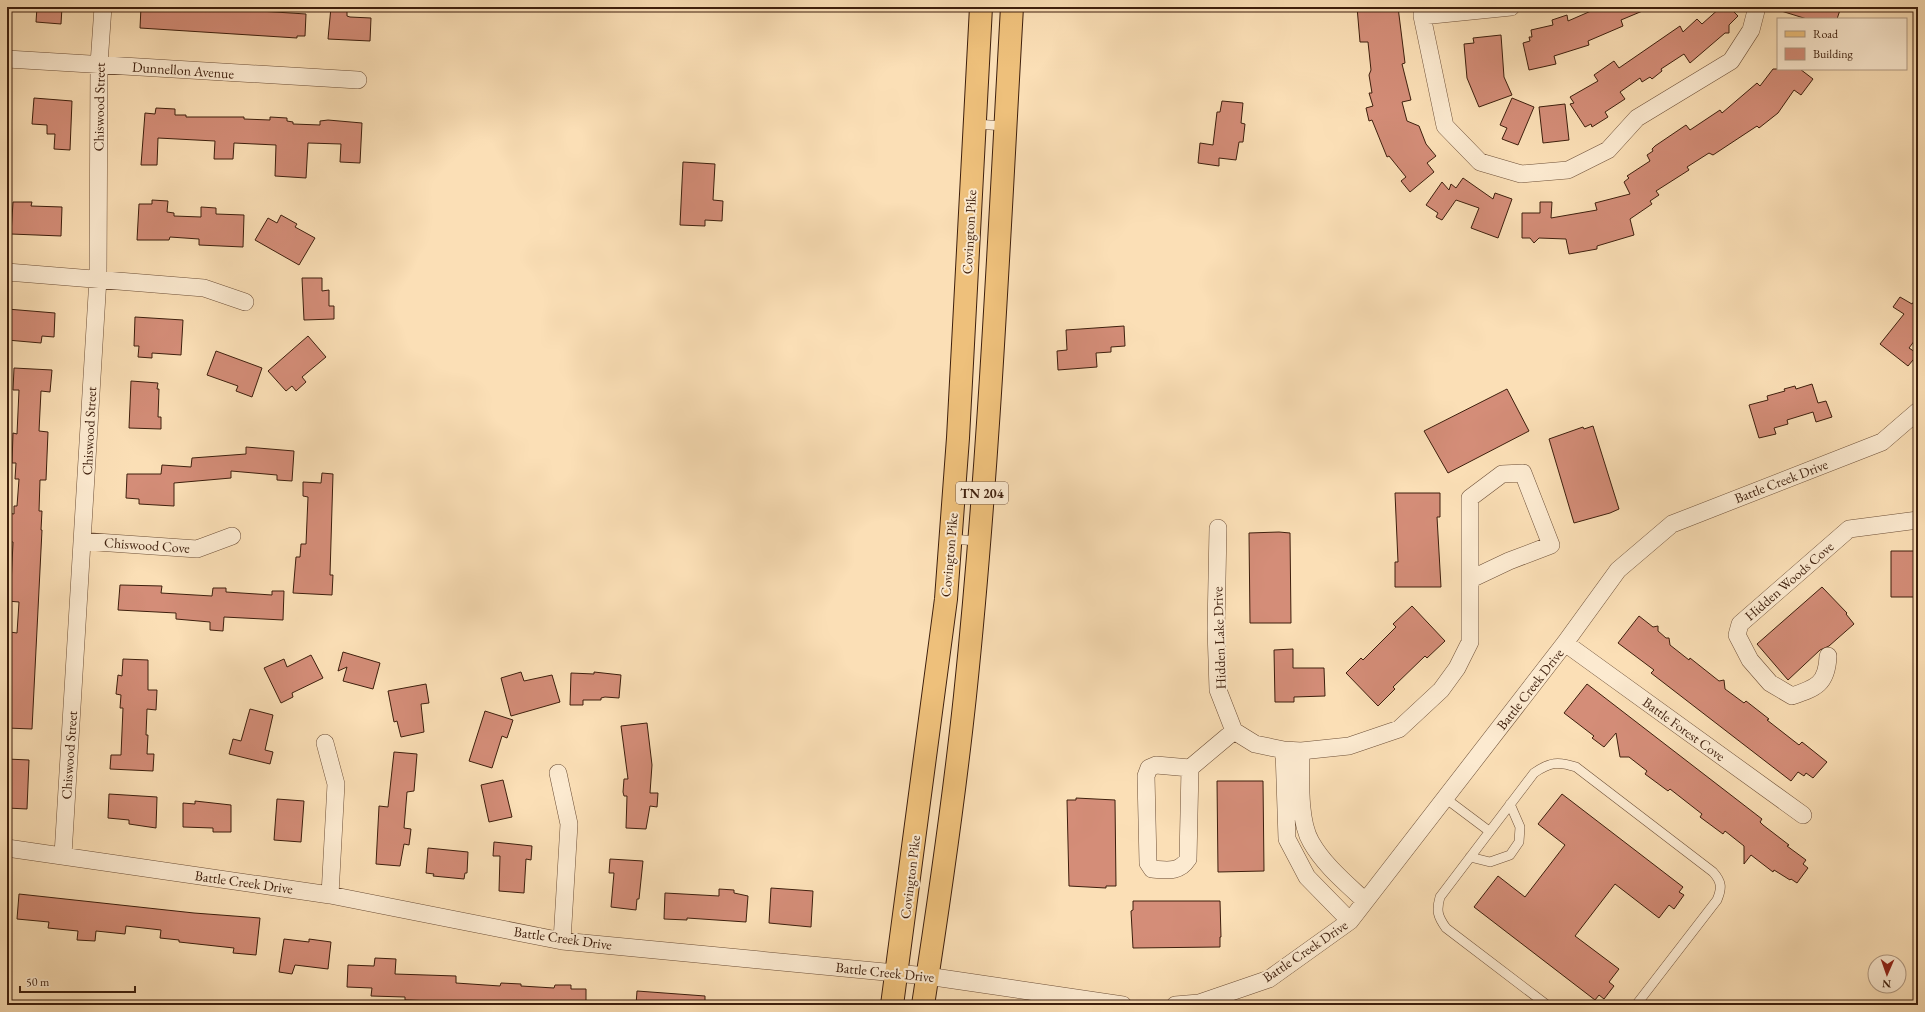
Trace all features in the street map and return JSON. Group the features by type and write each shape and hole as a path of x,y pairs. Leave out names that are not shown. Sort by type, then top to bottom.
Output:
{"main road":[{"name":"Covington Pike","path":"892,1005 946,599 958,438 981,7"},
{"name":"Covington Pike","path":"922,1005 948,834 965,697 992,356 1012,7"}],"street":[{"name":"Chiswood Street","path":"63,855 98,278 99,64 103,7"},
{"path":"1511,7 1422,12 1445,126 1480,162 1521,174 1568,170 1608,150 1637,118 1731,60 1751,30 1757,7"},
{"name":"Dunnellon Avenue","path":"7,59 358,80"},
{"path":"7,272 98,278 204,288 245,302"},
{"name":"Battle Creek Drive","path":"1175,1005 1199,1003 1269,979 1350,921 1565,644 1618,570 1672,524 1882,442 1918,411"},
{"path":"1190,768 1188,859 1185,864 1174,871 1152,869 1148,863 1146,776 1149,768 1156,765 1190,768 1234,731 1254,744 1284,750 1301,751 1349,746 1399,729 1441,690 1457,668 1470,642 1470,498 1502,474 1523,473 1551,545 1508,561 1471,579"},
{"name":"Hidden Woods Cove","path":"1828,656 1827,671 1814,688 1792,696 1770,683 1750,660 1737,635 1740,624 1849,529 1918,520"},
{"name":"Hidden Lake Drive","path":"1218,528 1216,629 1218,690 1234,731"},
{"name":"Chiswood Cove","path":"82,541 197,549 232,536"},
{"name":"Battle Forest Cove","path":"1565,644 1803,815"},
{"path":"325,743 336,784 330,895"},
{"path":"1284,750 1287,839 1307,877 1350,921"},
{"path":"1301,751 1302,812 1309,840 1320,856 1365,901"},
{"path":"558,773 569,824 562,941"},
{"name":"Battle Creek Drive","path":"7,848 330,895 562,941 927,976 1123,1005"}],"lane":[{"path":"975,124 1005,126"},
{"path":"950,539 978,541"},
{"path":"1547,1005 1446,928 1439,919 1437,908 1440,898 1534,773 1546,765 1562,762 1576,767 1720,880 1721,890 1718,900 1636,1005"},
{"path":"1445,798 1489,832"},
{"path":"1470,857 1490,862 1510,855 1519,842 1520,827 1510,804"}],"building":[{"path":"37,7 62,7 61,24 36,22"},
{"path":"141,7 245,7 244,10 306,14 305,36 297,36 297,38 140,28"},
{"path":"331,7 347,7 347,16 350,17 371,18 370,41 328,39"},
{"path":"1357,7 1398,7 1405,63 1402,64 1411,100 1402,102 1407,121 1419,126 1426,144 1436,156 1427,163 1434,172 1410,192 1401,181 1406,177 1389,156 1387,157 1372,120 1369,121 1366,108 1373,106 1369,93 1372,93 1369,75 1371,70 1368,42 1360,42"},
{"path":"1589,7 1652,7 1621,20 1623,26 1588,41 1589,45 1554,56 1556,64 1529,70 1523,43 1530,41 1529,37 1532,37 1531,30 1553,25 1552,20 1567,15 1568,21 1591,11"},
{"path":"1721,7 1729,7 1738,16 1729,25 1729,33 1725,33 1690,63 1684,54 1661,69 1662,71 1652,79 1650,77 1642,82 1640,78 1620,92 1625,99 1605,112 1608,117 1592,127 1591,124 1585,127 1570,104 1574,103 1570,97 1598,81 1594,75 1614,61 1619,68 1680,26 1683,32 1697,19 1702,24"},
{"path":"1778,7 1841,7 1837,18 1804,18 1778,10"},
{"path":"1501,35 1504,77 1512,95 1479,107 1467,78 1464,44 1474,43 1473,38"},
{"path":"1773,69 1801,70 1813,79 1801,95 1794,90 1778,113 1759,128 1757,126 1713,155 1709,153 1687,167 1689,170 1656,191 1659,195 1650,201 1652,204 1630,219 1634,235 1597,246 1597,249 1569,254 1566,239 1539,238 1534,243 1530,238 1522,238 1522,213 1540,213 1540,202 1552,202 1551,218 1597,210 1595,203 1630,194 1624,182 1629,178 1627,176 1650,161 1647,155 1653,151 1652,149 1655,146 1686,125 1690,130 1720,110 1722,113 1757,83 1760,86"},
{"path":"34,98 72,101 70,150 54,149 55,134 47,134 47,125 32,124"},
{"path":"1512,98 1534,107 1518,145 1502,139 1507,128 1500,125"},
{"path":"1222,101 1243,103 1241,123 1245,124 1243,142 1239,142 1236,160 1219,158 1219,166 1198,163 1200,143 1213,145 1217,112 1220,112"},
{"path":"1565,104 1569,140 1543,143 1539,107"},
{"path":"156,108 175,109 175,115 186,115 186,117 244,117 244,119 270,120 270,117 287,118 287,121 293,122 293,124 320,125 320,121 328,120 362,123 360,163 340,162 341,144 308,143 306,178 275,176 276,145 234,143 233,159 214,159 215,141 158,138 157,165 141,165 145,113 155,114"},
{"path":"683,162 715,164 713,200 723,201 722,221 705,220 705,226 680,225"},
{"path":"1463,178 1493,199 1495,193 1512,199 1498,238 1471,228 1479,208 1456,200 1442,220 1436,217 1438,213 1426,205 1442,182 1449,190 1451,184 1456,188"},
{"path":"152,200 168,201 167,212 174,213 174,216 201,217 201,207 216,208 216,214 244,215 243,247 199,245 199,239 170,237 169,240 137,240 139,204 152,204"},
{"path":"13,202 32,202 31,206 62,207 61,236 11,234"},
{"path":"281,215 297,224 295,227 315,238 299,265 255,240 268,218 277,223"},
{"path":"302,278 322,278 322,291 329,290 329,306 334,306 334,319 304,320"},
{"path":"1918,296 1918,336 1909,348 1918,354 1908,366 1880,344 1904,314 1893,307 1900,297 1912,304"},
{"path":"7,309 55,313 54,337 42,336 41,343 7,340"},
{"path":"135,317 183,320 181,355 152,353 152,358 138,357 139,346 134,346"},
{"path":"1124,326 1125,346 1111,347 1111,352 1096,353 1097,367 1058,370 1057,351 1067,350 1066,330"},
{"path":"308,336 326,357 302,377 306,382 296,391 292,386 286,391 268,371"},
{"path":"216,351 262,368 252,397 236,391 238,386 207,375"},
{"path":"14,368 52,370 50,392 41,391 39,431 48,432 46,480 40,480 39,511 42,511 42,530 32,729 7,728 7,686 9,686 11,663 7,662 7,648 9,648 10,632 17,633 19,602 7,601 7,585 11,586 13,542 7,541 7,513 14,514 14,506 17,506 19,479 15,479 16,463 12,463 13,433 17,434 19,390 13,390"},
{"path":"131,381 158,383 158,417 161,417 161,429 129,428"},
{"path":"1812,384 1818,403 1826,401 1832,417 1816,422 1813,412 1787,420 1788,424 1774,428 1776,434 1759,438 1749,405 1768,400 1767,396 1785,391 1784,389 1795,386 1796,389"},
{"path":"1507,389 1529,431 1448,473 1424,431"},
{"path":"1593,426 1619,509 1574,523 1549,439 1583,427 1584,429"},
{"path":"246,447 294,451 292,481 277,480 277,475 231,471 231,478 174,483 174,506 139,504 139,499 126,498 127,474 161,474 162,465 191,467 192,458 246,454"},
{"path":"322,473 333,474 330,575 333,575 332,595 293,593 296,557 300,557 301,544 306,544 308,497 303,496 303,482 321,483"},
{"path":"1395,493 1440,493 1440,517 1437,517 1441,587 1395,587 1395,562 1398,562"},
{"path":"1249,533 1290,533 1291,623 1250,623"},
{"path":"1891,551 1915,551 1915,554 1918,554 1918,594 1915,594 1915,597 1891,597"},
{"path":"120,585 162,586 161,593 212,596 213,588 226,588 226,592 272,595 272,591 284,591 283,620 224,617 223,631 210,630 210,622 176,619 176,613 118,610"},
{"path":"1822,587 1847,613 1846,614 1854,624 1829,646 1820,650 1788,680 1757,644"},
{"path":"1412,606 1445,641 1427,658 1425,656 1393,687 1395,689 1378,706 1346,673 1361,658 1363,660 1396,627 1393,624"},
{"path":"1639,616 1653,627 1658,626 1658,631 1666,638 1669,638 1670,645 1689,660 1690,658 1719,681 1724,680 1725,689 1744,703 1746,701 1769,719 1767,720 1799,745 1802,742 1827,762 1813,778 1806,773 1804,776 1798,772 1791,781 1651,673 1654,670 1618,643"},
{"path":"1293,649 1293,668 1324,668 1325,696 1294,697 1294,702 1275,702 1274,650"},
{"path":"343,652 380,663 373,689 343,681 347,667 338,671"},
{"path":"311,655 323,678 292,693 293,697 281,703 264,668 284,659 287,667"},
{"path":"123,659 148,660 148,690 157,690 156,710 147,709 147,754 154,754 153,771 110,769 111,755 121,755 123,708 120,708 121,695 116,694 118,675 122,676"},
{"path":"521,672 524,681 552,675 560,702 511,716 501,678"},
{"path":"594,672 621,675 619,698 605,697 601,698 601,700 583,700 583,705 570,705 571,673 594,674"},
{"path":"426,684 429,703 421,704 424,732 401,737 397,721 394,722 388,691"},
{"path":"1587,684 1762,819 1760,822 1763,825 1806,860 1803,864 1808,868 1797,883 1774,870 1773,872 1751,855 1744,864 1744,846 1725,831 1723,834 1700,817 1702,814 1670,789 1668,791 1645,774 1647,771 1629,757 1620,757 1616,733 1604,747 1592,738 1594,736 1564,713"},
{"path":"250,709 273,715 265,750 273,752 270,764 229,754 233,739 241,741"},
{"path":"485,711 513,720 507,738 502,736 492,768 469,761"},
{"path":"647,723 652,765 650,793 658,793 657,807 650,806 646,829 626,828 627,796 624,796 623,792 624,779 628,779 621,726"},
{"path":"394,752 417,754 414,791 407,792 404,828 411,829 409,845 404,844 400,866 376,864 379,806 388,807"},
{"path":"7,759 29,760 27,809 7,808"},
{"path":"503,780 512,817 489,822 481,785"},
{"path":"1217,781 1263,781 1264,871 1218,872"},
{"path":"109,794 157,797 156,828 129,824 129,820 108,818"},
{"path":"1562,794 1683,887 1679,892 1684,895 1674,909 1669,905 1659,918 1615,884 1575,936 1619,969 1609,982 1614,986 1604,999 1599,995 1595,1000 1474,907 1498,876 1525,897 1565,845 1538,824"},
{"path":"1076,798 1115,800 1116,886 1106,886 1106,888 1069,886 1067,800 1076,800"},
{"path":"277,799 304,801 301,842 274,840"},
{"path":"195,801 231,805 231,832 213,832 213,828 183,827 183,803 195,804"},
{"path":"494,842 532,846 531,860 526,859 524,893 499,891 500,856 493,856"},
{"path":"428,848 468,852 467,873 465,873 464,879 433,876 434,874 426,873"},
{"path":"610,859 643,861 639,899 637,899 636,910 611,907 614,873 609,873"},
{"path":"771,888 813,891 811,927 769,923"},
{"path":"719,889 734,890 734,893 748,896 746,922 687,918 687,920 664,919 665,893 719,896"},
{"path":"19,894 194,913 260,918 256,955 233,953 234,948 179,942 179,940 160,938 161,930 126,926 125,934 96,931 95,941 77,940 78,931 48,928 49,922 17,919"},
{"path":"1133,901 1220,901 1220,947 1133,948 1131,911 1133,910"},
{"path":"284,939 309,942 309,939 331,942 328,969 295,965 292,974 279,972"},
{"path":"375,958 396,959 395,974 456,976 456,983 500,986 501,983 521,984 521,986 554,988 555,985 571,985 571,989 586,989 586,1005 436,1005 436,1001 405,1000 405,997 371,996 372,988 347,987 348,965 374,966"},
{"path":"637,991 705,996 705,1005 636,1005"}]}
